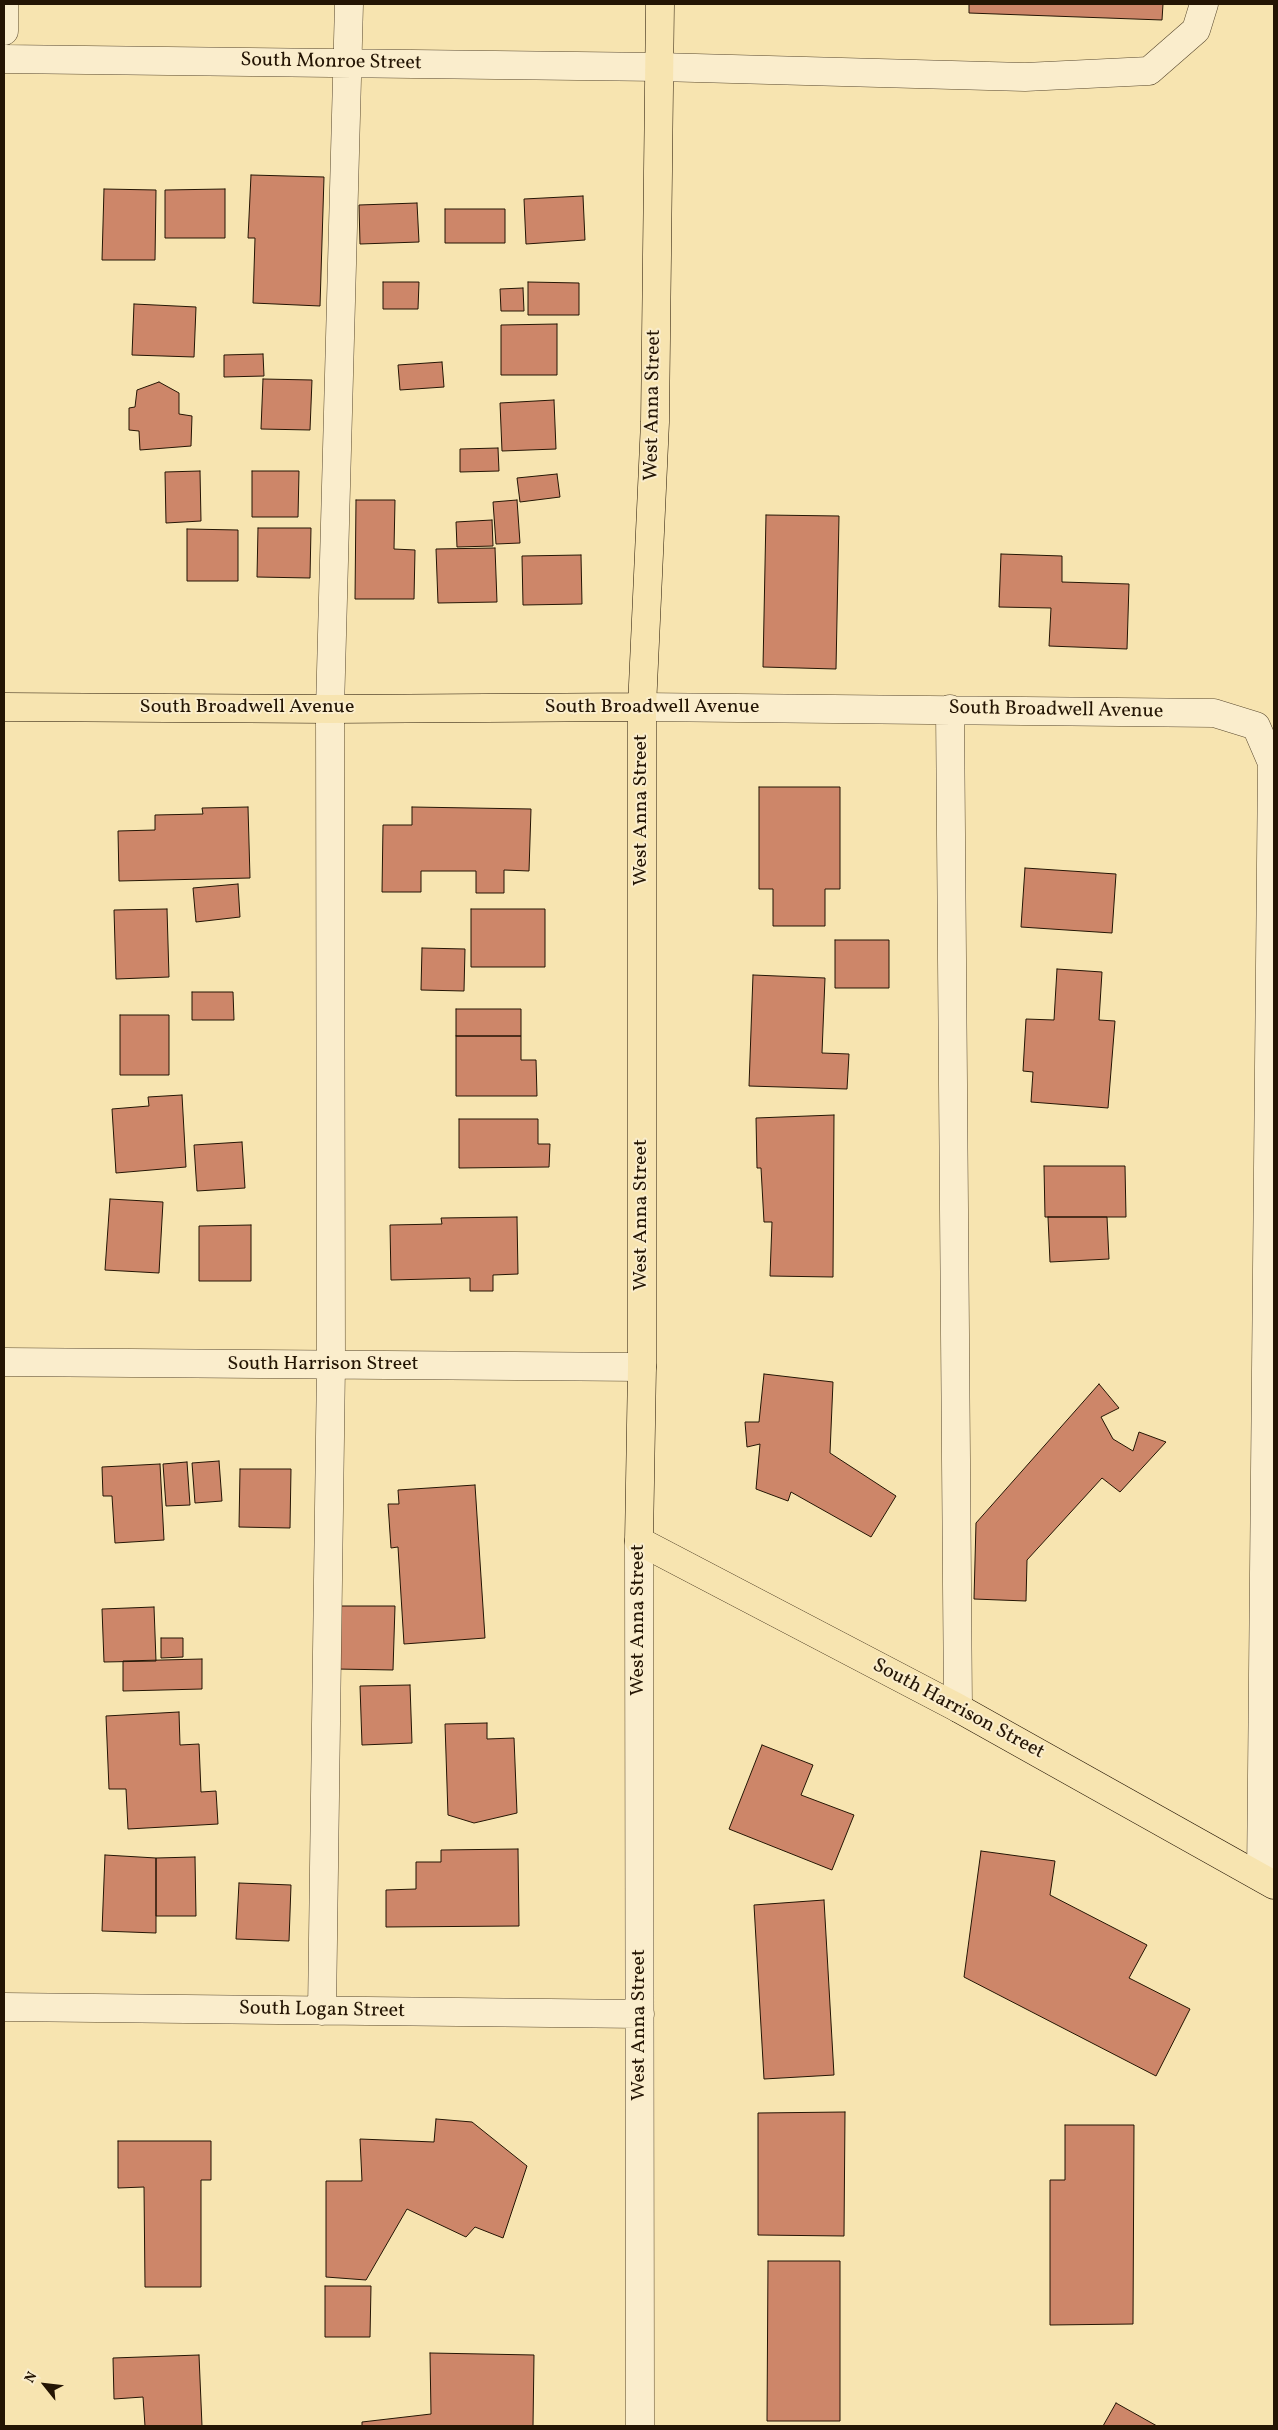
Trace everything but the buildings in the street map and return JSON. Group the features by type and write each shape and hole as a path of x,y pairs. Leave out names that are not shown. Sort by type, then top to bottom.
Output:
{"main road":[{"name":"West Anna Street","path":"639,1541 642,1368 642,707 655,422 660,4"},
{"name":"South Broadwell Avenue","path":"4,707 330,709 642,707"},
{"name":"South Harrison Street","path":"639,1541 958,1708 1268,1881"}],"street":[{"path":"4,4 4,32"},
{"path":"322,2011 331,1365 330,709 349,4"},
{"name":"South Monroe Street","path":"4,59 659,66 1025,77 1149,71 1196,30 1204,4"},
{"name":"South Broadwell Avenue","path":"642,707 1214,713 1256,726 1272,763 1273,852"},
{"path":"950,709 958,1708"},
{"path":"1268,1881 1273,852"},
{"name":"South Harrison Street","path":"4,1362 642,1368"},
{"name":"West Anna Street","path":"639,1541 640,2426"},
{"name":"South Logan Street","path":"4,2008 640,2014"}]}
